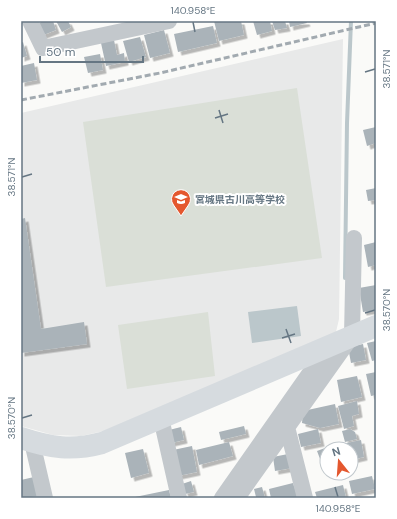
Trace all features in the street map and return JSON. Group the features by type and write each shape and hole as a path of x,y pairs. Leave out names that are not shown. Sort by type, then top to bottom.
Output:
{"street":[{"path":"30,21 43,48 169,21"},
{"path":"237,498 352,336 354,238"},
{"path":"26,440 64,449 82,448 102,443 376,326"},
{"path":"222,498 328,347"},
{"path":"161,418 179,498"},
{"path":"287,427 305,498"},
{"path":"26,440 45,498"}],"shaded area":[{"name":"宮城県古川高等学校","path":"343,39 339,319 336,332 104,431 81,436 53,435 21,426 21,113"},
{"path":"297,88 322,258 106,287 83,122"},
{"path":"297,306 301,336 252,343 248,312"},
{"path":"208,312 215,376 127,389 118,325"}],"building":[{"path":"44,21 53,21 56,30 41,36 36,24"},
{"path":"56,21 68,21 71,27 62,32"},
{"path":"214,21 241,21 244,35 219,41"},
{"path":"253,21 270,21 272,31 257,35"},
{"path":"272,21 285,21 287,28 275,30"},
{"path":"289,21 306,21 307,23 290,27"},
{"path":"213,26 217,43 178,52 174,34"},
{"path":"164,30 170,53 150,58 144,35"},
{"path":"140,37 146,57 129,62 123,41"},
{"path":"114,40 117,55 124,53 125,62 106,66 101,43"},
{"path":"23,42 27,56 21,58 21,43"},
{"path":"100,54 103,70 88,73 84,57"},
{"path":"34,63 37,80 21,83 21,66"},
{"path":"376,127 376,143 367,146 363,130"},
{"path":"376,188 376,200 368,201 366,190"},
{"path":"25,218 41,329 84,322 87,344 21,353 21,219"},
{"path":"376,242 376,265 368,267 364,245"},
{"path":"376,285 376,310 363,312 359,288"},
{"path":"376,341 376,360 372,361 367,343"},
{"path":"363,344 366,360 351,363 348,347"},
{"path":"376,372 376,395 371,396 366,374"},
{"path":"357,376 362,397 341,402 337,380"},
{"path":"357,401 359,414 352,416 354,426 344,429 338,406"},
{"path":"335,404 339,424 320,428 302,423 303,411"},
{"path":"244,426 246,434 221,440 219,432"},
{"path":"181,427 184,440 171,443 169,430"},
{"path":"318,429 321,441 319,441 319,443 301,447 298,434"},
{"path":"350,429 355,432 357,439 345,441 342,431"},
{"path":"361,440 364,457 359,458 359,441 356,441"},
{"path":"229,442 233,456 199,465 196,450"},
{"path":"192,446 197,472 178,476 173,450"},
{"path":"143,449 149,473 131,478 125,453"},
{"path":"288,454 292,468 275,471 273,457"},
{"path":"372,476 375,489 352,494 349,481 359,481 359,479"},
{"path":"34,477 39,496 21,498 21,480"},
{"path":"191,481 194,492 185,494 182,484"},
{"path":"293,483 298,498 271,498 269,489"},
{"path":"343,485 346,498 317,498 315,492"},
{"path":"262,487 265,498 252,498 256,497 254,489"},
{"path":"169,490 171,498 135,498 135,497"}],"waterway":[{"path":"345,278 347,123 351,21"}],"railway":[{"path":"21,100 160,73 376,23"}],"place":[{"name":"宮城県古川高等学校","path":"181,216"}]}
